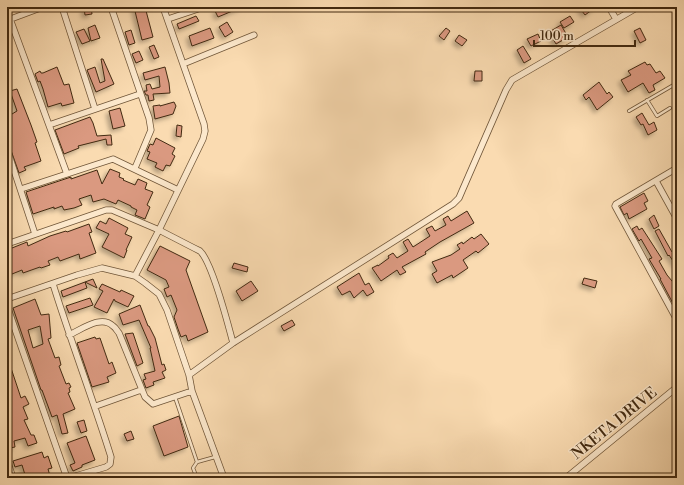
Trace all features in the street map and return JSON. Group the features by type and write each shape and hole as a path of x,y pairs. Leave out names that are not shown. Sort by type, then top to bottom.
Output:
{"street":[{"path":"43,7 8,20 67,174"},
{"path":"62,7 95,109"},
{"path":"111,7 145,105 151,130 135,168"},
{"path":"135,276 203,139 205,131 204,124 163,7"},
{"path":"168,19 204,7"},
{"path":"609,7 616,19"},
{"path":"189,375 233,343 453,204 462,192 506,90 512,80 638,7"},
{"path":"183,64 254,35"},
{"path":"49,125 140,94"},
{"path":"7,149 35,234"},
{"path":"21,189 113,159 135,168 178,190"},
{"path":"677,168 615,206 677,320"},
{"path":"656,181 677,219"},
{"path":"7,244 106,210 112,210 159,230 200,251 213,280 233,343"},
{"path":"7,299 102,268 135,276 159,294 167,310 189,375 192,391 224,478"},
{"path":"7,306 68,478 106,466 110,464 111,457 96,406 69,335 53,284"},
{"path":"69,335 97,322 107,322 113,325 119,334 141,390 145,397 153,404 192,391"},
{"name":"NKETA DRIVE","path":"566,478 677,387"},
{"path":"96,406 141,390"},
{"path":"7,460 13,478"}],"lane":[{"path":"629,111 677,83"},
{"path":"647,100 657,116 670,108"},
{"path":"175,397 198,462"},
{"path":"197,478 193,468 198,462 216,456"}],"building":[{"path":"91,7 92,14 85,15 84,8"},
{"path":"134,7 145,7 153,37 142,40"},
{"path":"225,7 242,7 218,17 215,11"},
{"path":"579,7 596,7 585,15"},
{"path":"196,16 199,21 179,29 177,24"},
{"path":"570,16 574,22 564,28 560,22"},
{"path":"227,22 233,32 225,37 219,27"},
{"path":"95,25 100,38 91,41 88,28"},
{"path":"561,25 568,37 556,44 549,32"},
{"path":"210,28 214,38 192,46 189,36"},
{"path":"446,28 450,31 444,40 439,36"},
{"path":"640,28 646,40 640,43 634,31"},
{"path":"84,29 90,41 82,44 76,32"},
{"path":"131,30 135,43 129,45 125,32"},
{"path":"538,34 541,41 531,46 527,39"},
{"path":"459,35 467,40 462,46 455,41"},
{"path":"154,45 159,57 154,59 149,47"},
{"path":"523,46 531,59 524,63 517,50"},
{"path":"139,51 143,60 136,63 132,54"},
{"path":"101,59 103,59 114,84 96,92 87,70 95,67 100,83 105,81"},
{"path":"645,62 647,65 650,64 656,73 660,71 665,78 653,85 655,90 649,93 643,83 628,92 621,80 631,75 628,71"},
{"path":"57,67 64,85 69,84 74,103 62,106 61,103 48,107 40,81 38,82 35,74 40,71 43,73"},
{"path":"165,67 170,93 153,94 154,100 149,101 148,95 146,95 144,91 147,91 146,85 150,84 152,89 160,87 159,76 145,80 143,73"},
{"path":"475,71 482,71 482,81 474,81"},
{"path":"599,82 607,94 609,92 613,97 597,110 589,97 586,100 583,95"},
{"path":"17,89 37,142 35,143 41,161 24,167 26,170 19,173 7,139 7,117 17,111 10,91"},
{"path":"174,102 176,106 173,114 155,119 153,106 160,106"},
{"path":"120,108 125,126 113,129 109,111"},
{"path":"642,113 649,125 654,122 657,130 648,135 643,124 641,125 636,117"},
{"path":"90,117 97,136 111,135 112,145 107,145 106,139 78,146 79,148 64,154 55,130"},
{"path":"177,125 182,126 181,137 176,136"},
{"path":"156,138 175,148 172,154 175,156 170,166 166,165 163,171 155,167 157,163 147,159 150,152 147,151 150,144 153,145"},
{"path":"110,169 120,173 119,177 124,179 123,180 135,185 138,179 147,183 145,189 153,192 147,205 150,207 145,219 135,215 137,210 118,200 116,204 104,199 93,202 91,195 79,199 82,205 74,208 64,210 62,206 54,209 54,207 33,214 26,192 97,170 102,184"},
{"path":"644,193 648,201 644,203 647,209 629,219 627,213 624,215 620,207"},
{"path":"467,211 474,223 440,242 425,252 426,254 402,267 406,272 400,275 397,270 381,281 372,268 378,266 393,253 397,258 408,251 403,242 408,239 413,247 430,236 426,229 432,226 435,231 446,225 443,219 448,216 451,221"},
{"path":"654,215 659,226 654,229 649,219"},
{"path":"109,218 128,228 125,234 132,237 124,258 102,247 109,234 96,228 100,221 106,224"},
{"path":"89,224 92,232 89,233 96,253 80,259 79,254 60,261 58,257 48,261 50,265 23,273 22,270 7,276 7,250 27,242 28,246 50,236"},
{"path":"637,226 639,230 642,228 662,259 659,261 667,275 677,287 677,311 649,259 652,258 641,239 639,241 632,229"},
{"path":"659,229 672,252 674,251 677,256 677,267 669,255 668,256 655,231"},
{"path":"481,234 489,244 478,253 476,251 463,260 468,268 453,278 452,275 437,283 432,274 437,271 432,262 451,255 460,249 457,245 462,242 463,244 472,237 474,239"},
{"path":"160,246 190,261 186,270 208,332 188,341 186,335 181,337 178,329 174,317 177,310 171,295 167,297 164,289 169,287 166,280 147,270"},
{"path":"234,263 248,267 247,272 232,268"},
{"path":"359,273 365,285 369,283 374,292 367,296 363,290 354,298 350,291 342,295 337,287"},
{"path":"584,278 597,281 595,288 582,284"},
{"path":"93,279 97,288 85,282"},
{"path":"251,281 258,291 242,301 236,291"},
{"path":"85,282 87,288 63,297 61,291"},
{"path":"102,284 134,296 128,307 115,301 114,299 107,313 94,307 103,291 99,289"},
{"path":"90,298 93,305 69,313 66,306"},
{"path":"35,299 41,315 49,314 51,338 48,339 55,358 59,357 61,365 59,366 66,384 69,383 71,387 69,388 70,392 68,393 75,409 63,414 68,433 62,434 57,415 52,417 41,390 13,308","holes":["40,326 43,344 33,348 28,330"]},
{"path":"140,305 148,326 155,338 162,365 164,364 166,370 162,372 165,378 153,382 154,385 146,388 143,380 146,379 144,374 155,371 151,348 139,320 123,325 119,314"},
{"path":"292,320 295,325 284,331 281,326"},
{"path":"133,333 143,363 137,366 125,334"},
{"path":"95,337 96,339 100,338 109,364 112,362 116,373 107,377 109,382 92,387 77,343"},
{"path":"8,359 21,398 25,396 29,404 23,407 28,419 24,420 31,435 34,435 37,443 28,446 25,438 14,441 15,447 10,448 7,438"},
{"path":"179,416 188,447 164,456 153,426"},
{"path":"84,420 87,431 81,433 77,422"},
{"path":"131,431 134,439 127,441 124,434"},
{"path":"86,436 95,460 82,465 82,467 73,471 70,465 75,463 67,443"},
{"path":"42,452 44,458 48,456 52,468 48,469 50,476 43,478 26,478 22,465 15,467 13,461"}]}
